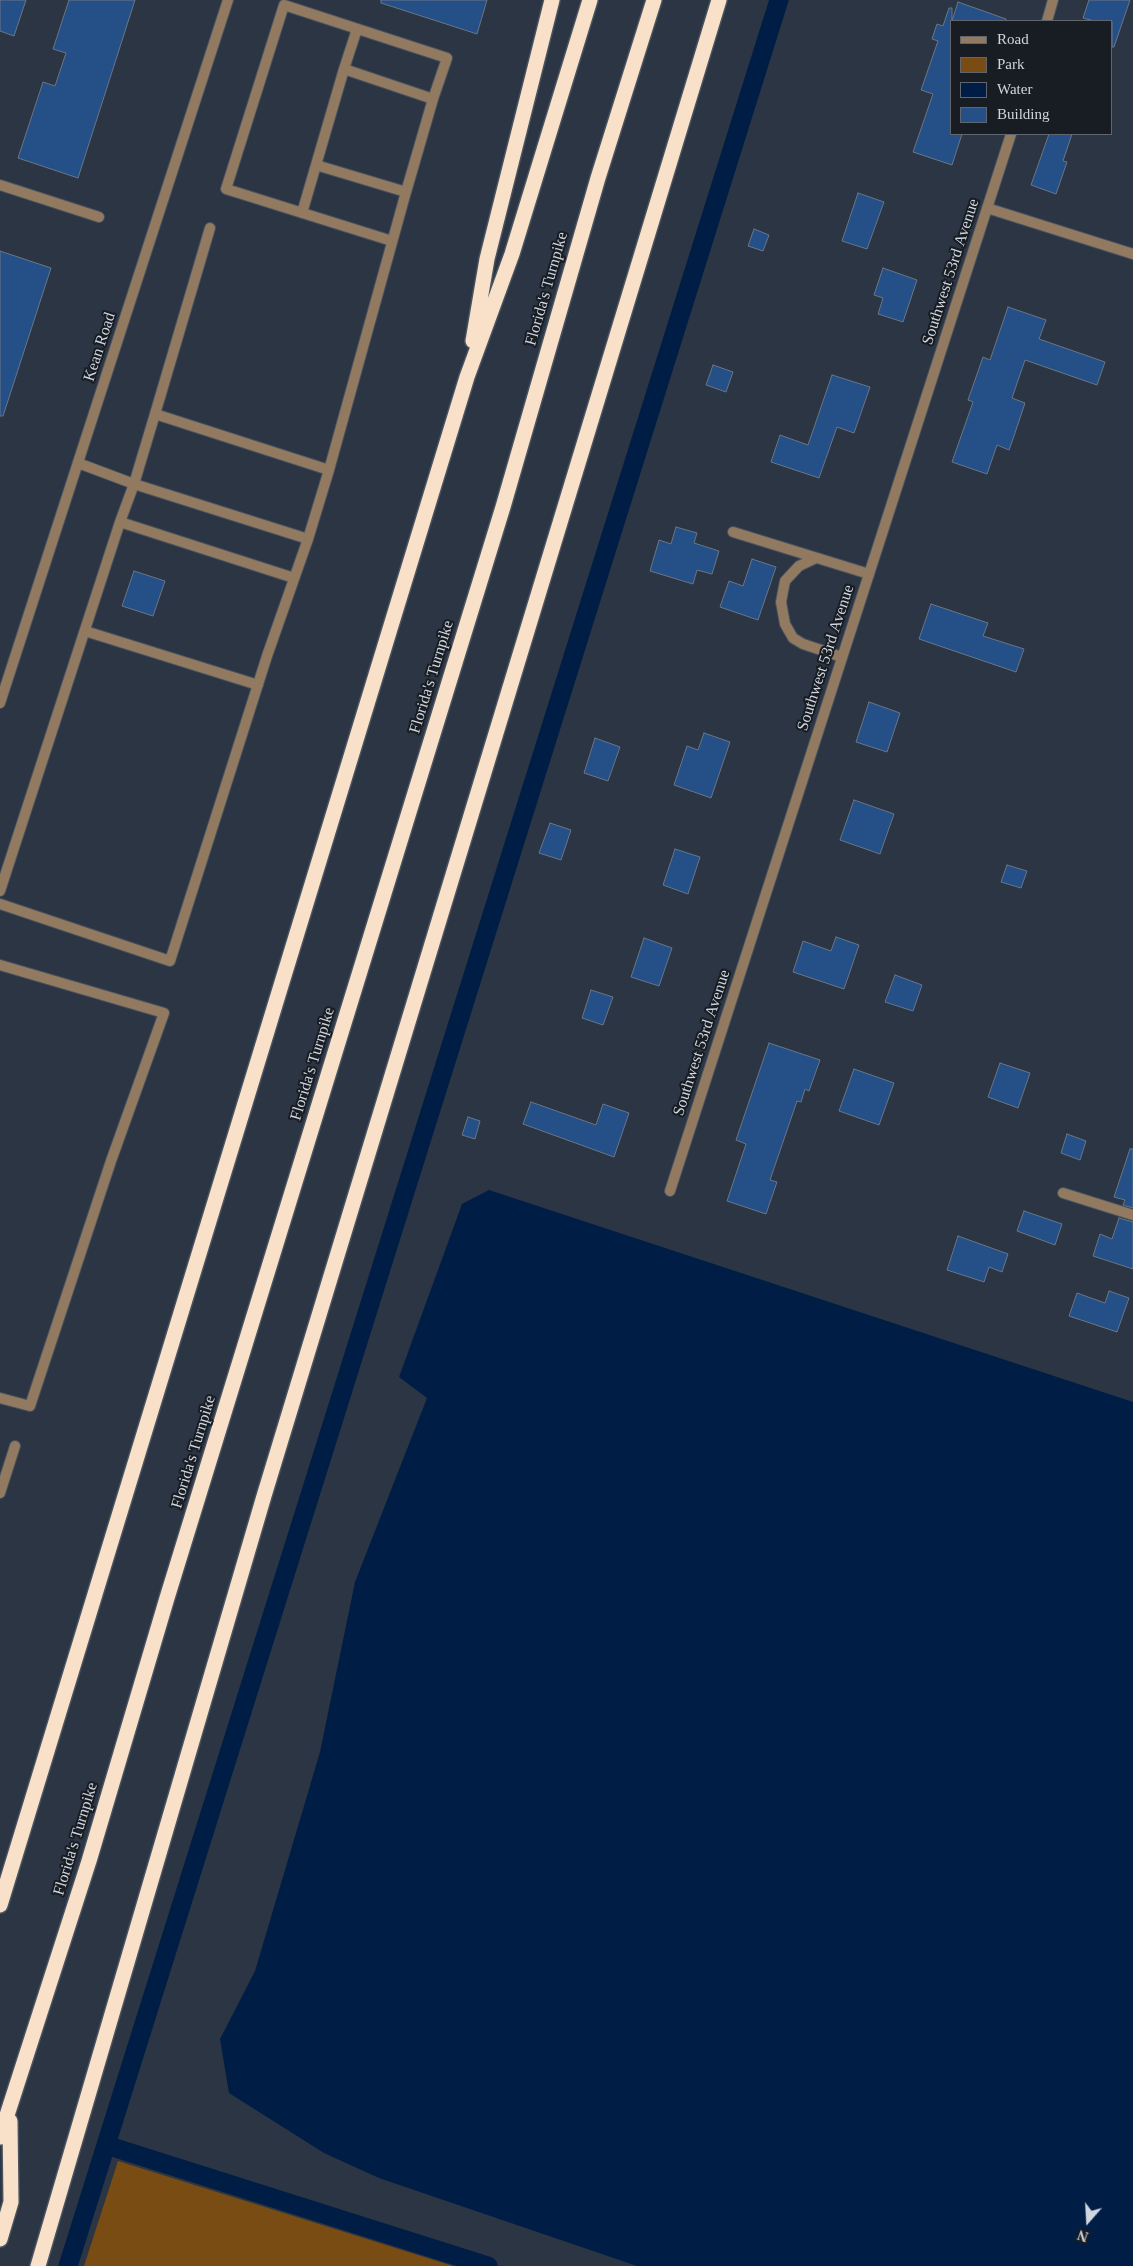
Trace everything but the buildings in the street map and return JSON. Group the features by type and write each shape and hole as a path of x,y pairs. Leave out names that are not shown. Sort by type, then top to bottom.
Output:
{"highway":[{"path":"467,377 486,260 552,0"},
{"path":"0,1905 467,377 512,254 590,0"},
{"name":"Florida's Turnpike","path":"0,2138 89,1862 173,1579 503,507 598,178 654,0"},
{"path":"38,2266 264,1496 719,0"},
{"path":"0,2239 11,2202 10,2104"}],"street":[{"name":"Kean Road","path":"0,700 228,0"},
{"path":"1047,20 1053,0"},
{"path":"0,904 170,961 258,685 308,539 406,192 447,58 284,4 226,189 392,241"},
{"path":"302,213 357,28"},
{"path":"344,68 433,99"},
{"name":"Southwest 53rd Avenue","path":"670,1191 1011,135"},
{"path":"316,165 406,192"},
{"path":"0,185 99,216"},
{"path":"987,208 1133,254"},
{"path":"0,891 134,484 210,228"},
{"path":"155,414 329,470"},
{"path":"78,463 134,484 308,539"},
{"path":"120,522 294,578"},
{"path":"732,532 869,574"},
{"path":"816,558 799,566 785,581 781,602 785,624 793,638 803,644 842,657"},
{"path":"85,631 258,685"},
{"path":"0,965 164,1013 111,1161 30,1406 0,1398"},
{"path":"1063,1193 1133,1215"},
{"path":"0,1493 15,1446"}],"green space":[{"path":"118,2161 453,2266 84,2266"}],"water":[{"path":"489,1190 1133,1402 1133,2266 637,2266 379,2178 324,2153 229,2093 220,2039 255,1971 320,1752 355,1582 427,1398 399,1377 462,1204"}],"waterway":[{"path":"68,2266 779,0"},
{"path":"106,2145 488,2266"}]}
